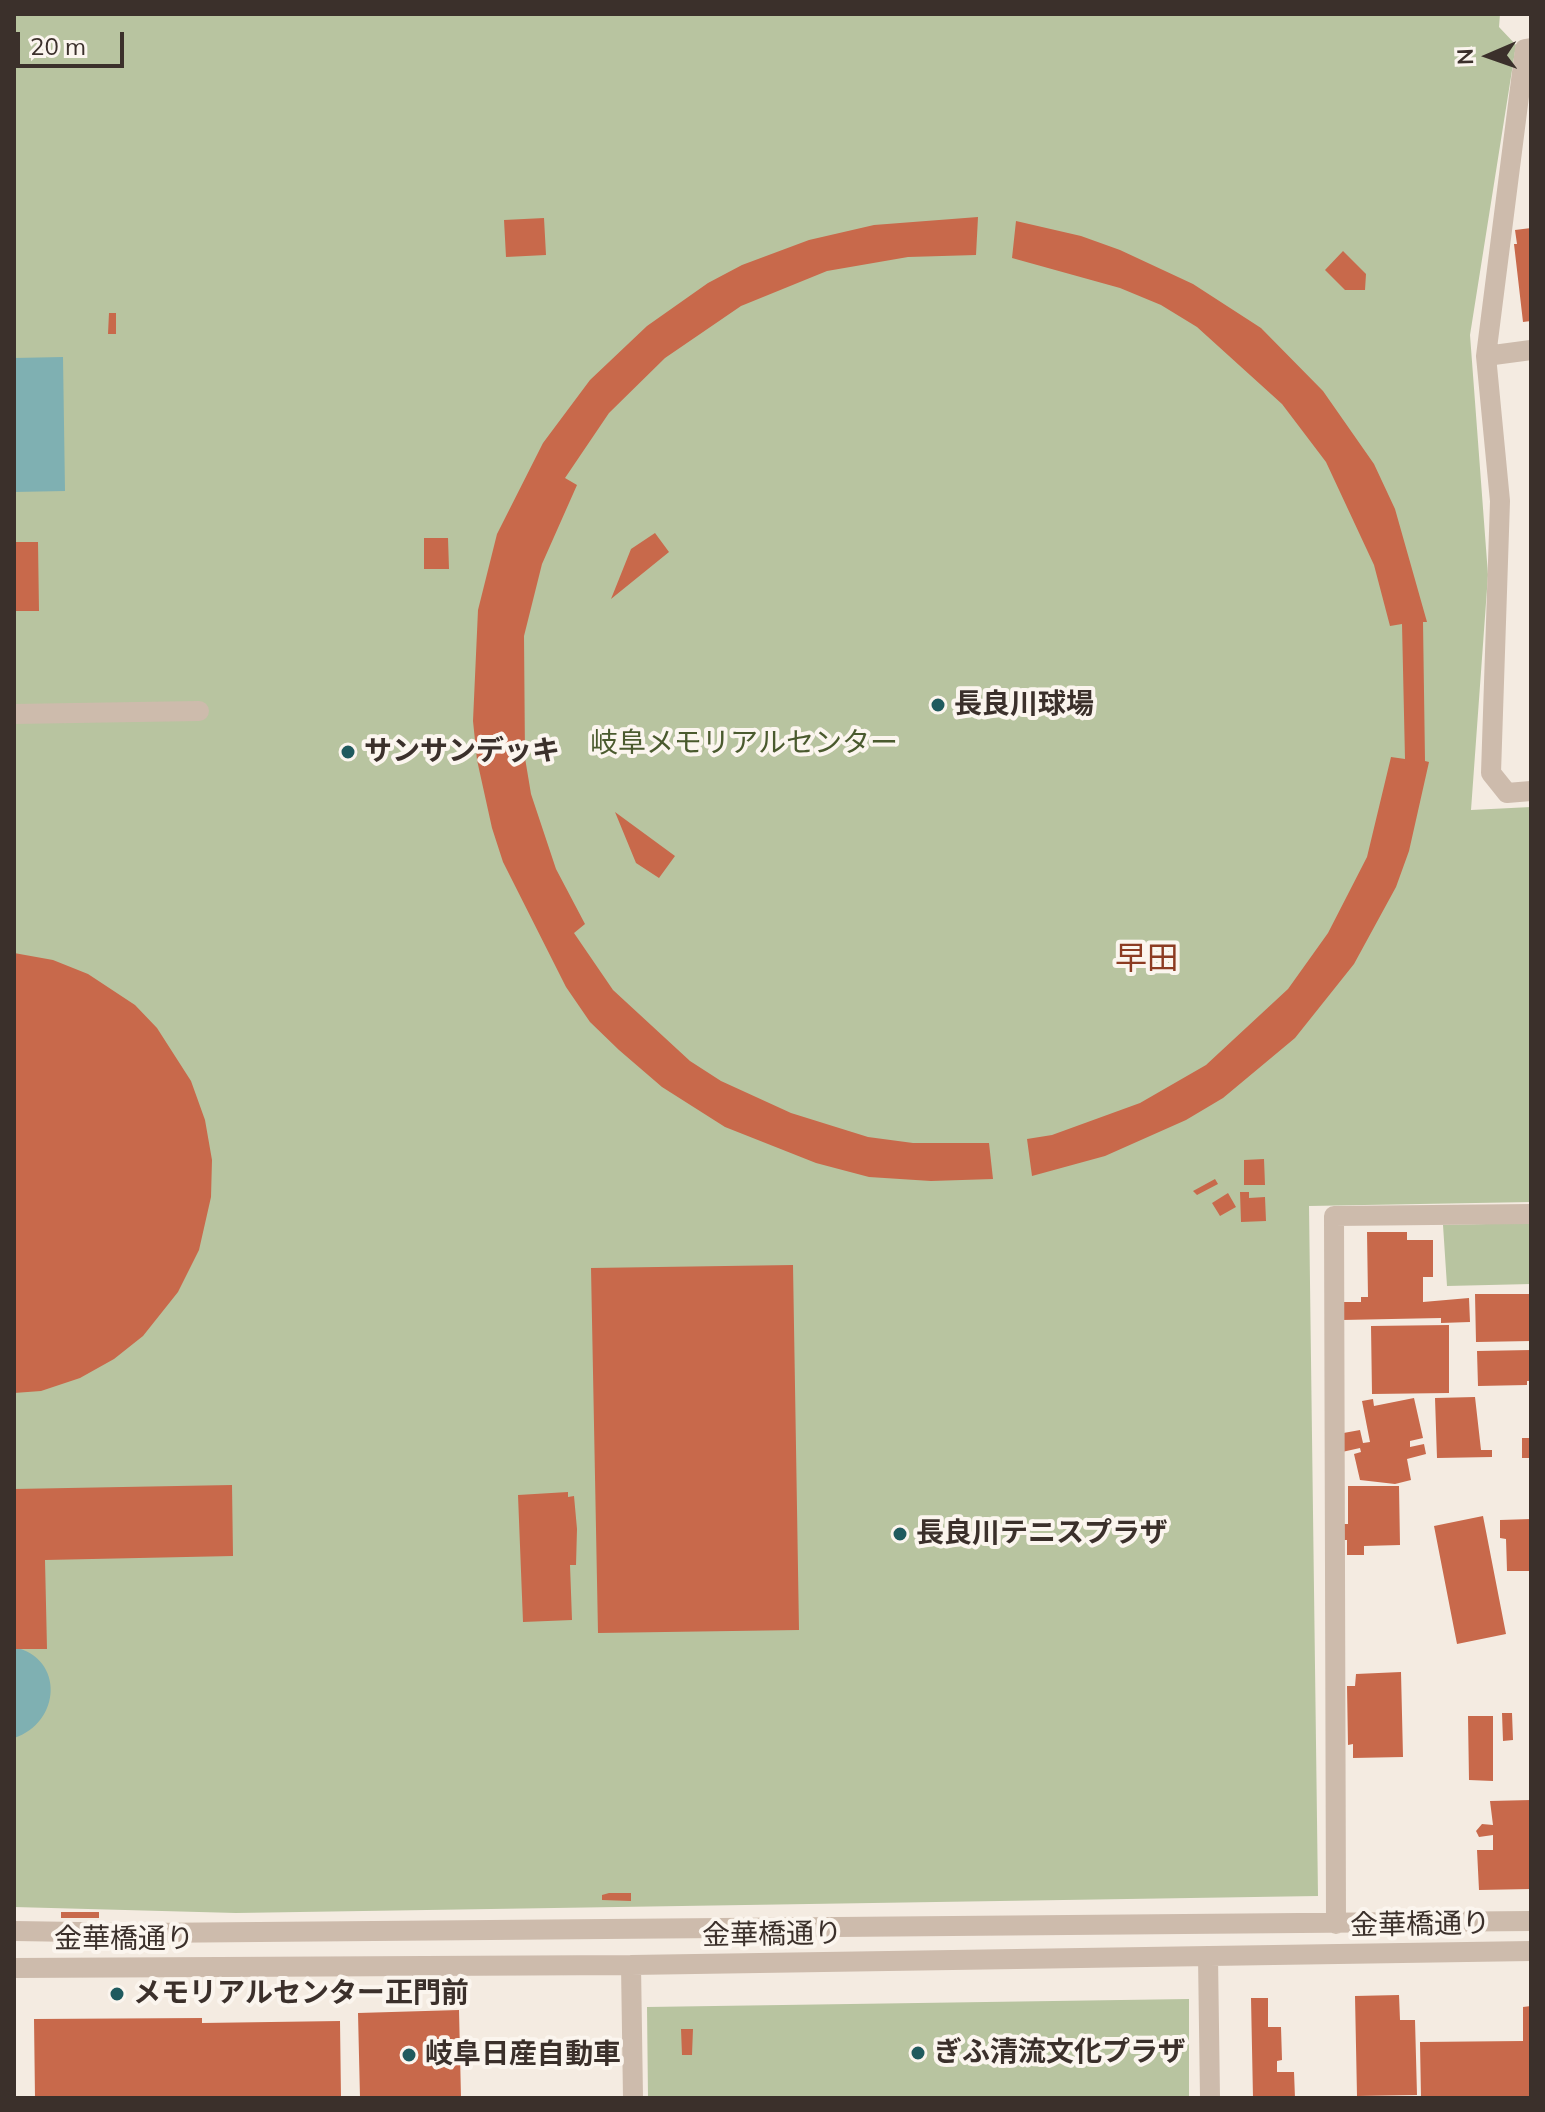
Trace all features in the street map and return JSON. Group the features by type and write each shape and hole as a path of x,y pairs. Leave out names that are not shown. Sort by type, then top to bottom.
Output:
{"street":[{"path":"1531,48 1525,49 1486,356 1500,501 1491,773 1507,793 1531,791"},
{"path":"1486,356 1531,350"},
{"path":"14,714 199,711"},
{"path":"1336,1924 1334,1216 1531,1214"},
{"name":"金華橋通り","path":"14,1931 159,1933 1531,1921"},
{"name":"金華橋通り","path":"14,1968 631,1965 1531,1951"},
{"path":"1208,1956 1210,2098"},
{"path":"631,1965 633,2098"}],"green space":[{"name":"岐阜メモリアルセンター","path":"14,14 1500,14 1499,27 1516,45 1470,335 1488,575 1471,810 1531,807 1531,1202 1309,1206 1318,1896 236,1913 14,1907"},
{"path":"1531,1223 1531,1284 1447,1286 1443,1225"},
{"name":"ぎふ清流文化プラザ","path":"1189,1999 1189,2098 648,2098 647,2007"}],"water":[{"path":"63,357 65,491 14,492 14,358"},
{"path":"14,1647 31,1653 42,1664 49,1677 51,1691 41,1719 30,1730 14,1738"}],"building":[{"path":"978,217 976,255 908,257 827,271 741,306 665,358 609,413 565,478 577,485 542,564 524,636 525,758 531,794 556,869 585,924 574,933 613,990 690,1061 721,1081 791,1113 868,1137 913,1143 989,1143 993,1179 931,1181 869,1177 816,1163 725,1127 662,1087 590,1022 566,987 503,862 492,828 477,760 473,721 478,610 497,534 543,443 590,380 647,326 708,283 742,265 809,240 874,225"},
{"path":"544,218 546,255 506,257 504,220"},
{"path":"1016,221 1081,236 1120,250 1193,284 1261,328 1323,391 1374,464 1395,509 1427,622 1423,622 1425,761 1429,762 1409,851 1396,887 1354,964 1295,1038 1223,1098 1186,1120 1105,1156 1032,1176 1027,1139 1052,1135 1140,1103 1206,1065 1288,989 1328,933 1367,857 1391,757 1405,759 1402,624 1390,626 1374,565 1326,462 1282,404 1197,327 1161,305 1120,288 1012,258"},
{"path":"1531,228 1531,321 1523,322 1515,230"},
{"path":"1343,251 1366,274 1365,290 1345,290 1325,270"},
{"path":"109,313 116,313 116,334 108,334"},
{"path":"655,533 669,552 611,599 631,549"},
{"path":"424,538 448,538 449,569 424,569"},
{"path":"14,542 38,542 39,611 14,611"},
{"path":"615,812 675,856 659,878 636,863"},
{"path":"14,953 53,960 88,974 135,1005 157,1028 191,1081 205,1120 212,1160 211,1197 199,1250 178,1292 143,1336 114,1359 80,1378 41,1391 14,1393"},
{"path":"1264,1159 1265,1185 1244,1185 1244,1160"},
{"path":"1215,1179 1218,1184 1197,1195 1193,1191"},
{"path":"1240,1192 1249,1192 1249,1198 1265,1197 1266,1221 1241,1222"},
{"path":"1228,1193 1236,1207 1220,1216 1212,1203"},
{"path":"1367,1232 1407,1232 1407,1240 1433,1240 1433,1277 1423,1277 1423,1302 1469,1298 1470,1322 1441,1323 1441,1318 1342,1320 1341,1302 1361,1302 1361,1297 1368,1297"},
{"path":"793,1265 799,1630 598,1633 591,1268"},
{"path":"1475,1294 1531,1294 1531,1341 1476,1342"},
{"path":"1449,1325 1449,1393 1372,1394 1371,1326"},
{"path":"1531,1350 1531,1381 1527,1381 1527,1385 1478,1386 1477,1351"},
{"path":"1475,1397 1481,1450 1492,1450 1492,1457 1437,1458 1435,1398"},
{"path":"1414,1398 1423,1438 1410,1441 1410,1447 1424,1444 1426,1454 1407,1459 1411,1480 1395,1484 1360,1480 1354,1454 1361,1452 1360,1448 1342,1452 1338,1434 1360,1430 1363,1443 1370,1442 1362,1401 1373,1399 1374,1406"},
{"path":"1522,1438 1531,1438 1531,1458 1522,1458"},
{"path":"232,1485 233,1556 45,1560 47,1649 14,1649 14,1489"},
{"path":"1348,1486 1399,1486 1400,1545 1364,1546 1364,1555 1347,1555 1347,1540 1341,1540 1341,1524 1348,1524"},
{"path":"568,1492 568,1497 574,1496 577,1529 576,1565 570,1565 572,1620 523,1622 518,1495"},
{"path":"1483,1516 1506,1634 1457,1644 1434,1526"},
{"path":"1531,1519 1531,1571 1507,1571 1506,1539 1500,1538 1500,1520"},
{"path":"1401,1672 1403,1757 1353,1758 1353,1744 1348,1745 1347,1686 1355,1686 1356,1674"},
{"path":"1502,1713 1512,1713 1513,1740 1503,1741"},
{"path":"1468,1716 1493,1716 1493,1781 1469,1780"},
{"path":"1531,1800 1531,1889 1479,1890 1477,1850 1493,1850 1493,1835 1479,1837 1476,1831 1482,1824 1493,1825 1490,1801"},
{"path":"631,1893 631,1901 602,1900 602,1895"},
{"path":"61,1912 99,1912 99,1918 61,1918"},
{"path":"1399,1995 1400,2020 1415,2020 1417,2095 1357,2096 1355,1996"},
{"path":"1251,1998 1268,1998 1268,2027 1281,2027 1282,2060 1277,2061 1277,2072 1294,2072 1295,2098 1253,2098"},
{"path":"1531,2006 1531,2096 1421,2098 1420,2042 1523,2041 1523,2007"},
{"name":"岐阜日産自動車","path":"459,2010 461,2098 360,2098 358,2013"},
{"path":"202,2018 202,2023 340,2021 341,2098 35,2098 34,2019"},
{"path":"681,2029 693,2029 692,2055 682,2055"}],"place":[{"name":"長良川球場","path":"938,705"},
{"name":"サンサンデッキ","path":"348,752"},
{"name":"長良川テニスプラザ","path":"900,1534"},
{"name":"メモリアルセンター正門前","path":"117,1994"},
{"name":"ぎふ清流文化プラザ","path":"918,2053"},
{"name":"岐阜日産自動車","path":"409,2055"}],"district":[{"name":"早田","path":"1147,959"}]}
